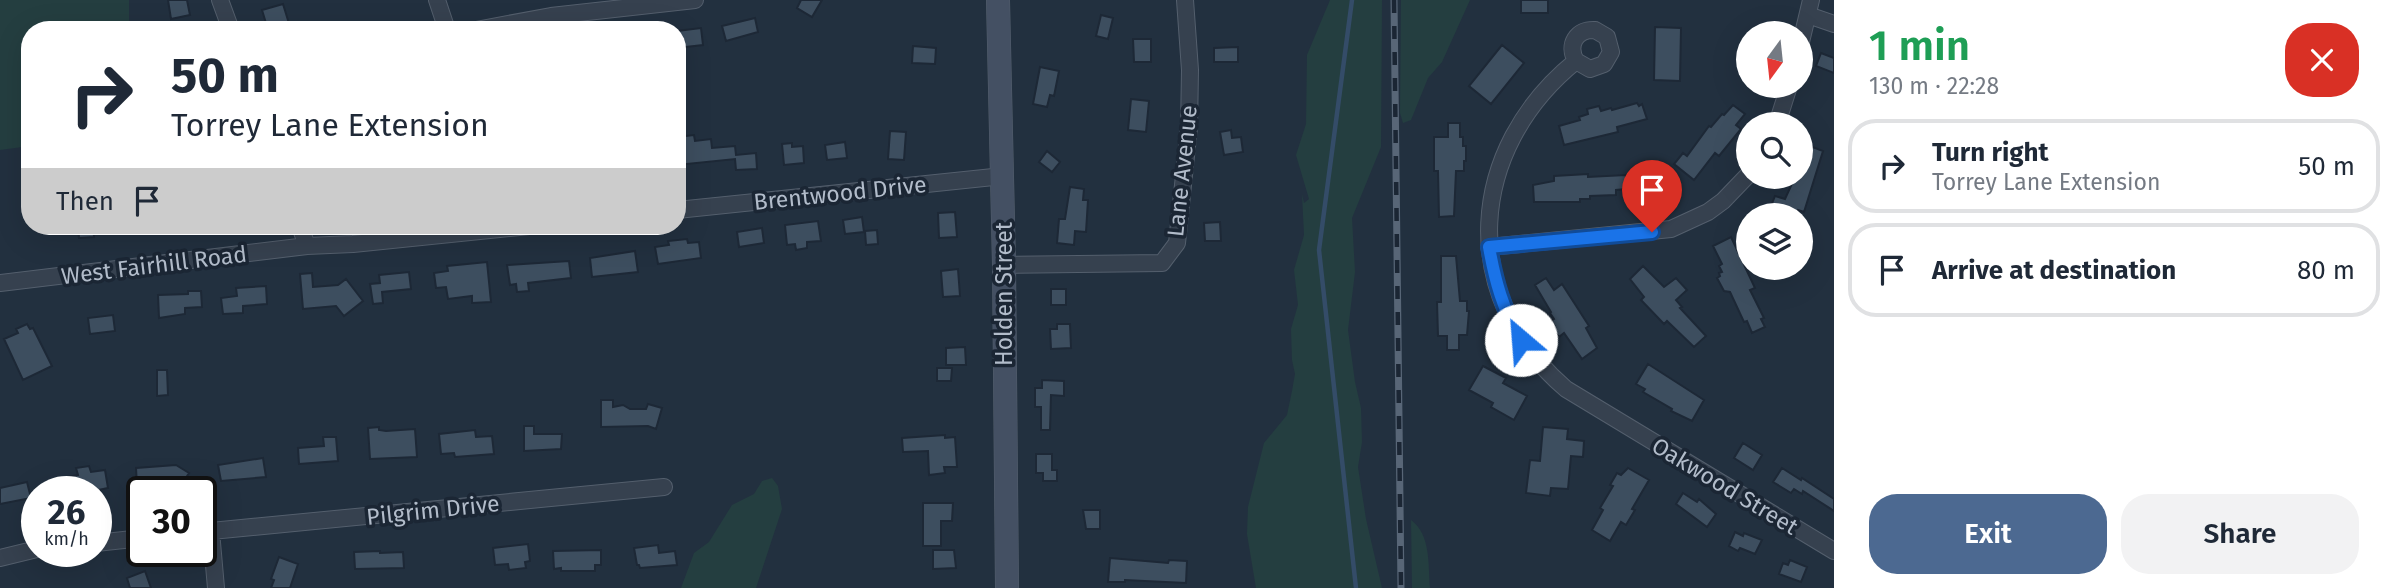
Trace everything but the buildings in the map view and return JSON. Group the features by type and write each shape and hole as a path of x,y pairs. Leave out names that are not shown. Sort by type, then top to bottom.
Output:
{"main road":[{"name":"Holden Street","path":"998,0 1003,176 1007,588"}],"street":[{"path":"220,0 228,21"},
{"path":"437,0 444,21"},
{"path":"524,21 695,0"},
{"name":"Lane Avenue","path":"1004,265 1162,264 1177,243 1189,127 1190,70 1185,0"},
{"path":"1810,7 1834,24"},
{"name":"Oakwood Street","path":"1576,61 1534,103 1513,135 1490,200 1489,247 1498,290 1512,325 1521,340 1559,384 1834,551"},
{"name":"Brentwood Drive","path":"686,209 1003,176"},
{"path":"1489,247 1671,229 1708,212 1736,187"},
{"path":"303,235 307,246 438,235"},
{"name":"West Fairhill Road","path":"0,283 307,246"},
{"name":"Pilgrim Drive","path":"217,531 664,487"},
{"path":"0,558 21,553"},
{"path":"212,567 216,588"}],"green space":[{"path":"0,0 129,0 129,21 21,21 21,147 0,150"},
{"path":"1330,0 1382,0 1381,147 1352,218 1355,272 1348,330 1361,408 1362,442 1358,467 1366,519 1382,588 1256,588 1247,534 1248,507 1264,443 1287,415 1295,374 1291,329 1298,305 1294,270 1304,235 1302,194 1304,203 1309,199 1296,155 1306,124 1307,55"},
{"path":"1401,0 1470,0 1442,62 1428,78 1411,120 1403,123 1400,113"},
{"path":"772,478 778,486 782,509 756,588 681,588 694,553 709,542 732,505 754,494 762,481"},
{"path":"1411,520 1425,542 1430,588 1412,588"}],"waterway":[{"path":"1352,0 1319,250 1356,588"}],"railway":[{"path":"1394,0 1401,588"}],"route":[{"path":"1521,340 1498,290 1489,247 1652,232"}]}
